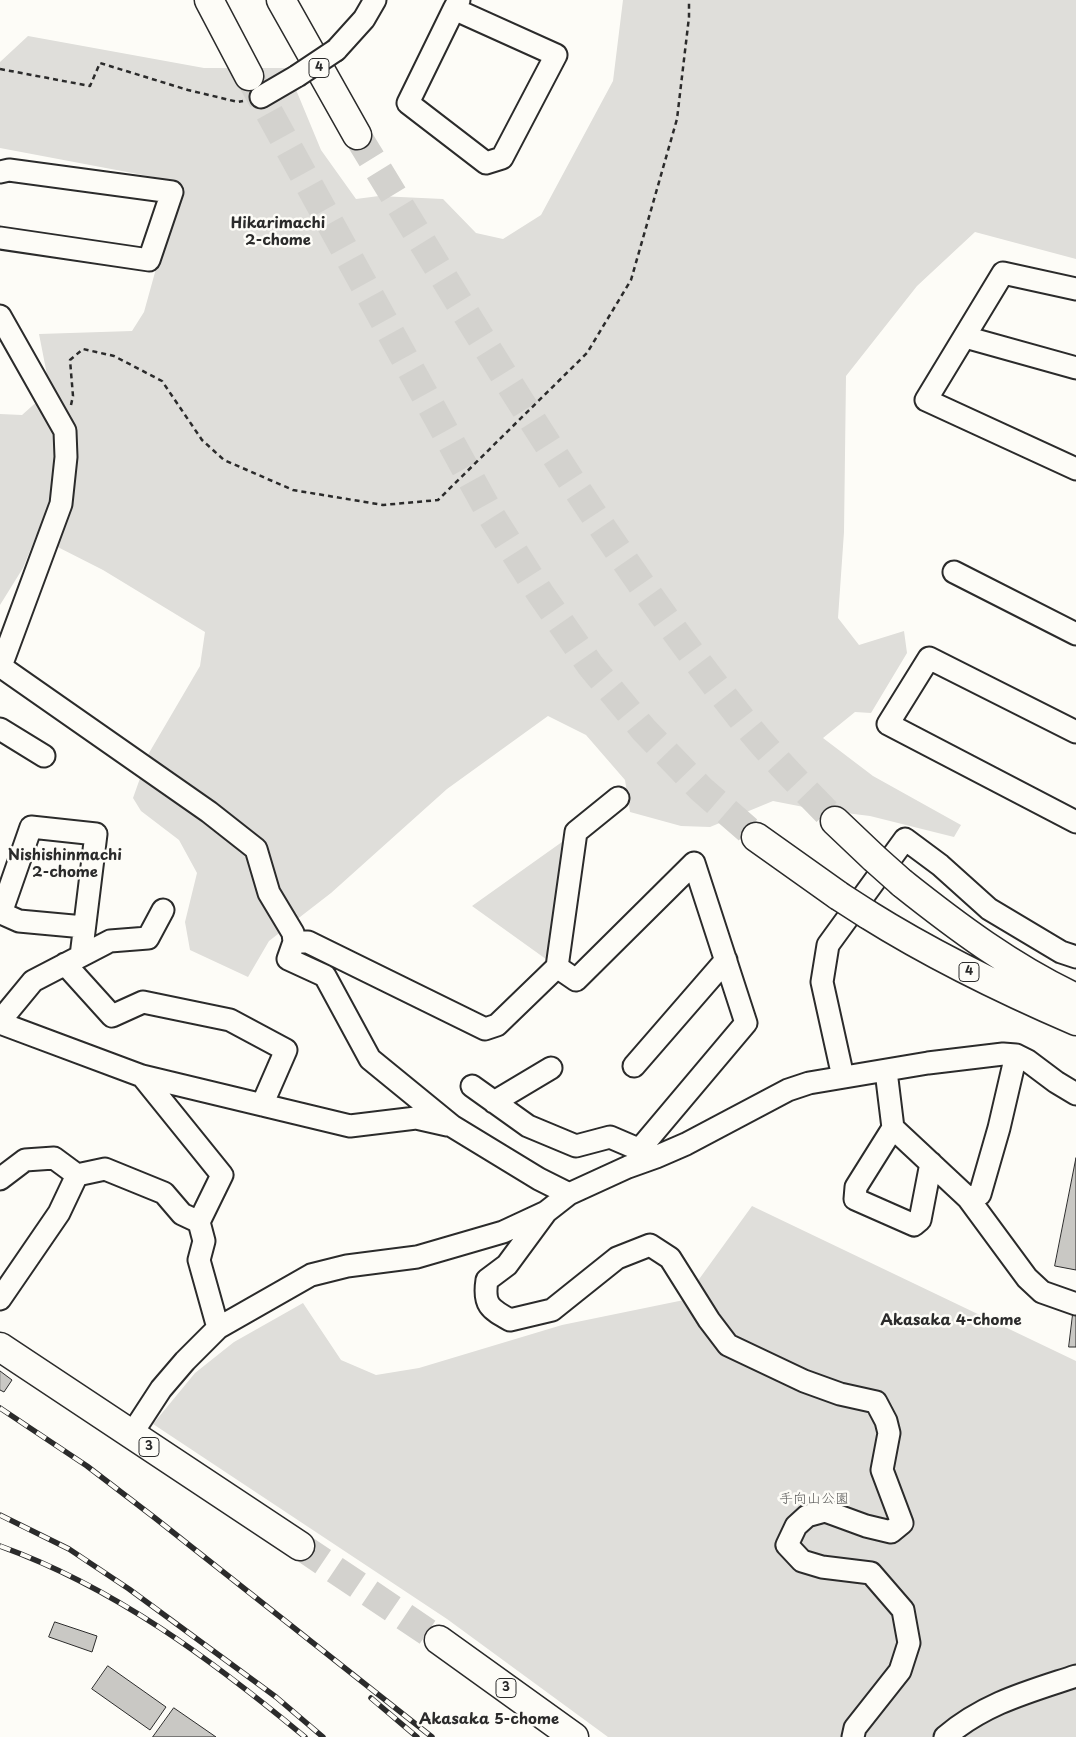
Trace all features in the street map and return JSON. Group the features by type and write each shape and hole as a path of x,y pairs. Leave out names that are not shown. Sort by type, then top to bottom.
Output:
{"highway":[{"path":"209,0 255,87"},
{"name":"4","path":"281,0 357,135"},
{"name":"4","path":"835,821 902,883 946,918 1022,969 1076,998"},
{"name":"4","path":"756,837 839,896 908,940 997,986 1069,1027"},
{"name":"3","path":"0,1347 300,1546"},
{"name":"3","path":"439,1640 574,1737"}],"street":[{"path":"255,87 297,76 336,50 364,19 374,0"},
{"path":"457,5 556,55 502,158 486,163 408,103 457,5"},
{"path":"0,172 9,170 172,192 150,260 0,238"},
{"path":"1076,289 1003,273 926,400 1076,469"},
{"path":"0,316 65,431 66,457 61,504 0,666 209,812 256,849 269,894 292,933 294,942 288,959 325,976 370,1059 452,1126 539,1179 569,1194"},
{"path":"965,337 1076,368"},
{"path":"954,572 1076,634"},
{"path":"1076,732 929,658 888,724 1076,822"},
{"path":"0,729 44,756"},
{"path":"294,942 308,942 485,1029 497,1025 558,967 576,832 618,798"},
{"path":"84,927 19,921 1,913 31,827 96,834 73,960 112,1016 143,1002 230,1020 286,1050 262,1105"},
{"path":"843,1077 822,982 828,944 905,840 940,865 989,909 1061,952 1076,957"},
{"path":"131,1435 161,1389 218,1328 311,1275 347,1266 417,1257 503,1232 546,1212 569,1194 628,1167 648,1153 746,1024 694,863 576,980 558,967"},
{"path":"163,910 148,938 110,941 33,981 0,1022 142,1076 350,1126 416,1118 452,1126"},
{"path":"634,1066 726,960"},
{"path":"472,1086 528,1126 576,1146 610,1137 648,1153 686,1144 788,1090 808,1083 928,1063 1004,1054 1016,1055 1028,1061 1076,1094"},
{"path":"968,1198 980,1194 999,1128 1016,1055"},
{"path":"494,1102 551,1068"},
{"path":"886,1071 893,1128 856,1187 855,1199 914,1225 920,1220 931,1163"},
{"path":"142,1076 222,1175 199,1222 204,1240 199,1260 218,1328"},
{"path":"893,1128 968,1198 1027,1278 1042,1292 1076,1304"},
{"path":"0,1179 25,1160 54,1158 77,1175 106,1169 164,1193 182,1214 199,1222"},
{"path":"0,1299 59,1213 77,1175"},
{"path":"546,1212 507,1265 487,1280 484,1295 492,1310 510,1320 552,1310 617,1258 650,1245 670,1258 708,1320 728,1345 804,1381 840,1394 876,1402 886,1421 889,1433 882,1470 902,1523 891,1532 866,1526 825,1511 806,1516 796,1526 788,1545 802,1561 822,1567 871,1573 903,1610 909,1643 900,1671 855,1728 852,1737"},
{"path":"945,1737 959,1725 1002,1701 1076,1676"}],"path":[{"path":"65,431 73,396 70,360 83,349 114,356 162,381 202,440 224,460 293,490 383,505 438,500 587,353 631,280 677,119 689,18 689,0"},
{"path":"0,69 90,86 100,63 188,90 238,102 255,87"}],"green space":[{"path":"623,0 1076,0 1076,259 975,232 917,286 846,376 844,532 838,618 859,645 904,631 907,653 871,713 855,712 823,738 873,776 961,825 954,837 870,816 814,809 773,801 710,827 681,826 630,812 625,780 586,735 548,716 447,789 331,893 269,941 248,977 190,950 185,922 197,873 179,840 141,811 133,798 149,753 200,666 205,632 103,570 36,536 23,568 0,605 0,414 22,415 50,390 39,334 132,331 144,312 180,182 0,148 0,62 28,36 204,68 287,68 321,150 356,199 379,196 443,199 476,233 503,239 541,215 613,81"},
{"path":"576,832 557,967 472,906"},
{"name":"手向山公園","path":"752,1206 1076,1361 1076,1737 608,1737 447,1619 153,1424 195,1373 234,1342 303,1303 341,1360 376,1375 419,1368 562,1325 684,1300"}],"building":[{"path":"1076,1158 1076,1270 1055,1266"},
{"path":"1073,1314 1076,1315 1076,1347 1069,1347"},
{"path":"0,1371 12,1380 4,1392 0,1390"},
{"path":"55,1622 97,1636 92,1652 49,1637"},
{"path":"108,1666 166,1707 150,1730 92,1689"},
{"path":"174,1708 216,1737 153,1737"}],"tunnel":[{"path":"249,76 492,517 540,593 590,665 644,730 701,789 756,837"},
{"path":"357,135 540,433 637,578 688,649 752,732 835,821"},
{"path":"300,1546 439,1640"}],"railway":[{"path":"0,1408 87,1466 432,1737"},
{"path":"0,1515 69,1549 129,1589 276,1697 323,1737"},
{"path":"0,1546 83,1582 122,1604 234,1680 305,1737"},
{"path":"371,1698 417,1737"}],"district":[{"name":"Hikarimachi 2-chome","path":"278,232"},
{"name":"Nishishinmachi 2-chome","path":"65,864"},
{"name":"Akasaka 4-chome","path":"951,1321"},
{"name":"Akasaka 5-chome","path":"489,1720"}]}
